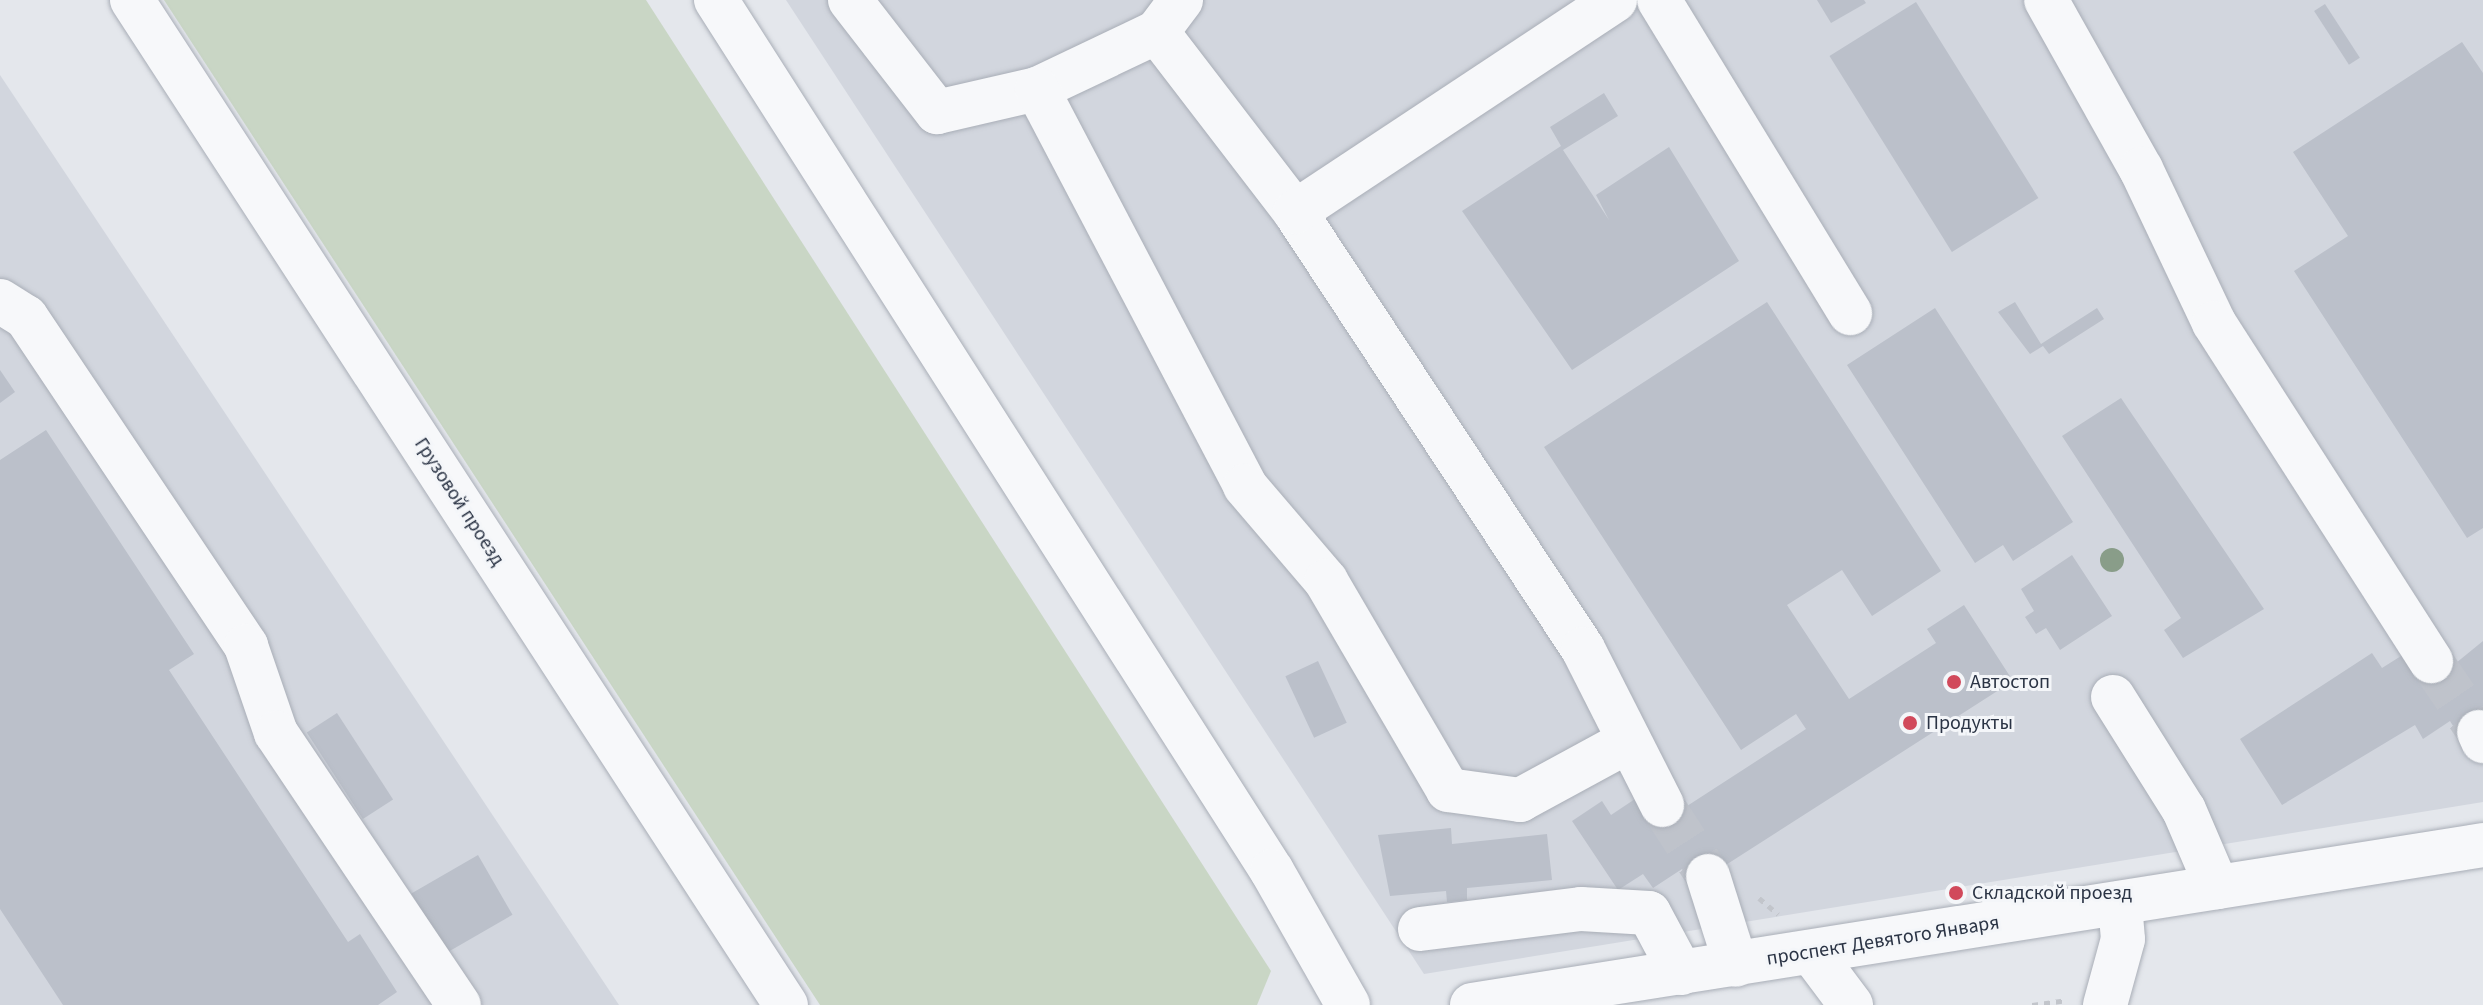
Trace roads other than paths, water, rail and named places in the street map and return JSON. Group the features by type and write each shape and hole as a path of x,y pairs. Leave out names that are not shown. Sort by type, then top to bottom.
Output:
{"street":[{"name":"Грузовой проезд","path":"132,0 786,1005"},
{"path":"716,0 1272,871 1348,1005"},
{"path":"850,0 937,112 1037,89 1169,16 1583,649 1627,742 1662,805"},
{"path":"1295,212 1615,0"},
{"path":"1659,0 1850,313"},
{"path":"2046,0 2141,169 2214,323 2431,661"},
{"path":"1037,89 1245,486 1326,581 1448,790 1520,800 1627,742"},
{"path":"0,301 26,317 246,646 276,733 459,1005"},
{"path":"2113,697 2184,810 2217,887"},
{"name":"проспект Девятого Января","path":"1472,1005 2483,845"},
{"path":"1708,876 1736,965"},
{"path":"2090,1002 2123,939 2120,903"},
{"path":"1420,929 1581,909 1649,913 1681,973"},
{"path":"1812,953 1851,1005"}],"tunnel":[{"path":"2431,661 2479,732"},
{"path":"1662,805 1708,876"}],"place":[{"name":"Автостоп","path":"1954,682"},
{"name":"Продукты","path":"1910,723"},
{"name":"Складской проезд","path":"1956,893"}]}
